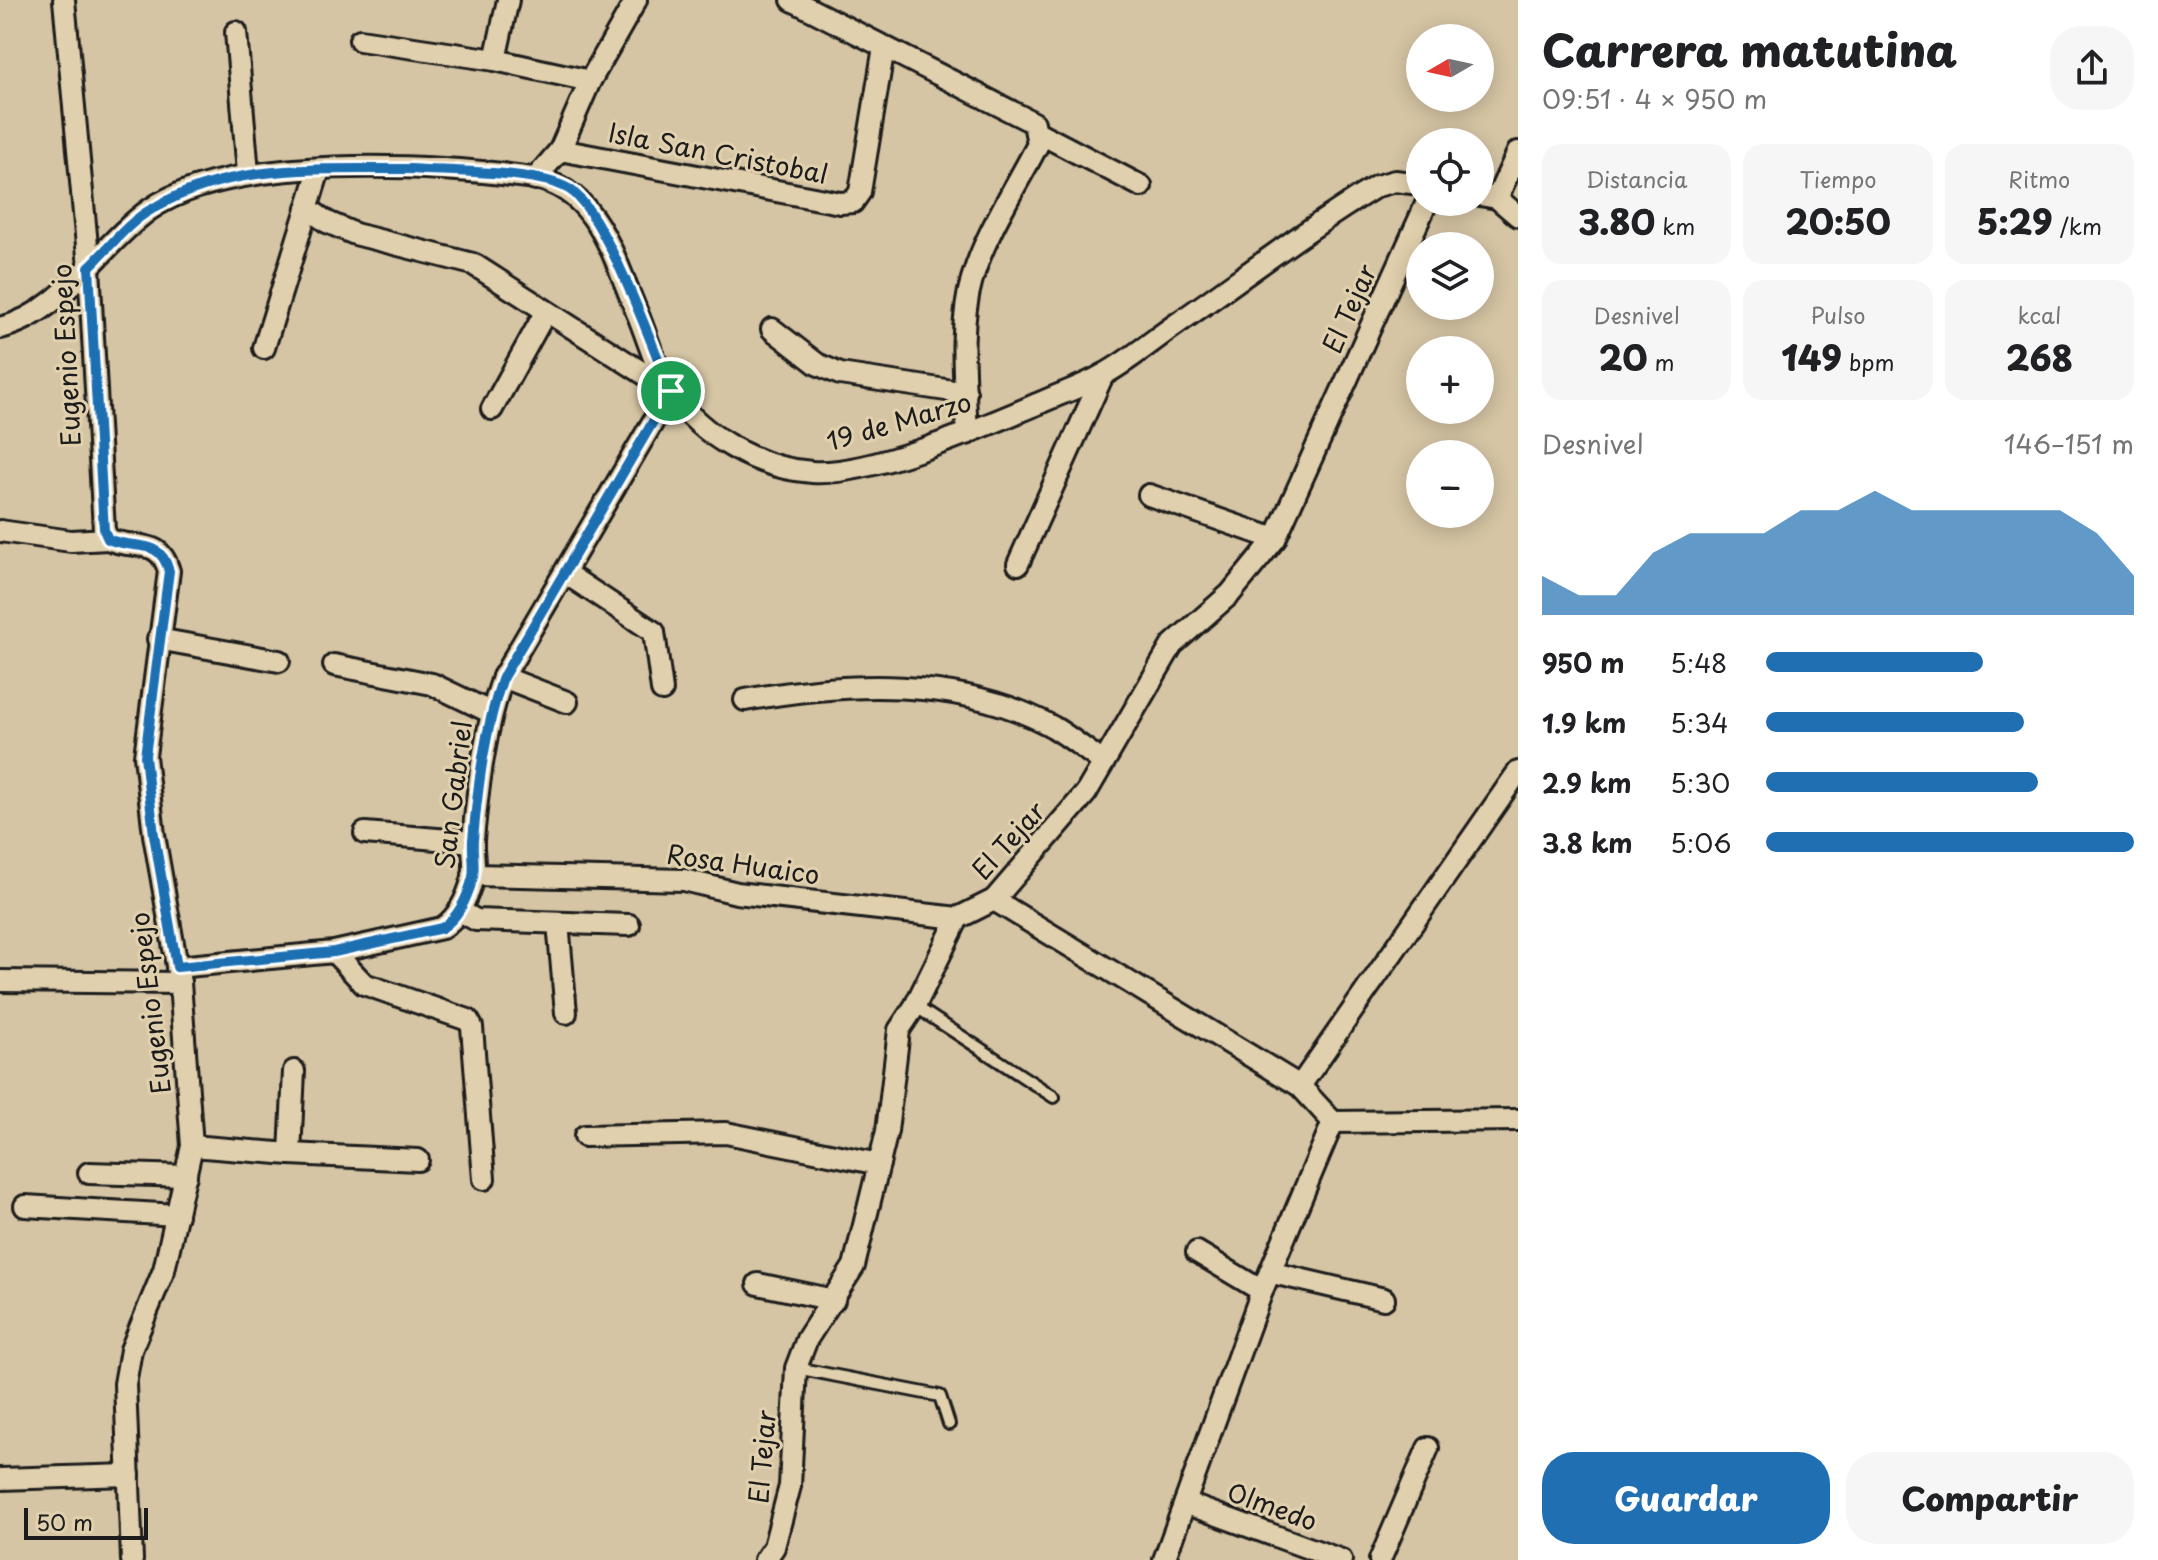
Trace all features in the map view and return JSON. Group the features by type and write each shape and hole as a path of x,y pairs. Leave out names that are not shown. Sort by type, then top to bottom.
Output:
{"street":[{"name":"Eugenio Espejo","path":"64,0 89,267 101,516 108,539 156,548 165,557 169,571 145,756 154,835 178,975 192,1146 164,1270 131,1350 125,1384 132,1560"},
{"path":"495,60 508,0"},
{"path":"536,177 558,152 590,81 636,0"},
{"path":"772,329 817,364 967,416 963,339 972,278 987,241 1038,144 1039,133 1034,123 792,0"},
{"path":"236,32 248,173"},
{"path":"360,40 495,60 590,81"},
{"name":"Isla San Cristobal","path":"558,152 840,203 853,202 860,192 884,47"},
{"path":"1039,133 1141,186"},
{"path":"1518,152 1496,190 1518,216"},
{"name":"19 de Marzo","path":"0,328 42,308 154,207 248,173 410,169 536,177 568,188 587,207 609,247 671,391 730,445 788,469 816,472 849,467 967,416 1103,375 1377,186 1395,181 1406,182"},
{"path":"264,348 319,170"},
{"path":"307,208 327,222 355,234 473,264 671,391"},
{"name":"El Tejar","path":"765,1560 774,1547 790,1486 796,1368 807,1339 854,1266 887,1131 899,1030 915,1006 958,918 994,900 1086,793 1172,645 1230,594 1275,539 1421,216"},
{"path":"492,409 545,313"},
{"path":"1018,564 1103,375"},
{"name":"San Gabriel","path":"460,911 473,875 473,842 490,712 503,677 671,391"},
{"path":"1149,495 1275,539"},
{"path":"0,531 71,541 108,539"},
{"path":"565,573 654,632 662,690"},
{"path":"158,639 279,661"},
{"path":"334,665 432,684 490,712"},
{"path":"503,677 567,702"},
{"path":"745,700 813,687 904,689 969,695 1053,727 1103,762"},
{"path":"1300,1086 1518,772"},
{"path":"365,833 473,842"},
{"name":"Rosa Huaico","path":"473,875 684,880 737,893 958,918"},
{"path":"994,900 1300,1086 1333,1122 1518,1120"},
{"path":"0,981 178,975 334,952 442,928 460,911 476,920 629,925"},
{"path":"558,923 566,1013"},
{"path":"334,952 364,984 468,1020 472,1027 484,1179"},
{"path":"290,1154 294,1071"},
{"path":"1164,1560 1262,1291 1273,1273 1333,1122"},
{"path":"585,1136 726,1133 879,1164"},
{"path":"192,1146 418,1160"},
{"path":"89,1173 186,1176"},
{"path":"25,1206 177,1215"},
{"path":"1197,1252 1262,1291"},
{"path":"1273,1273 1384,1299"},
{"path":"758,1284 834,1300"},
{"path":"1380,1560 1428,1448"},
{"path":"0,1479 129,1475"},
{"name":"Olmedo","path":"1185,1503 1341,1560"}],"lane":[{"path":"915,1006 1054,1097"},
{"path":"796,1368 940,1396 949,1424"}],"route":[{"path":"410,169 535,179 568,188 587,207 609,247 671,391 503,677 490,712 473,842 473,875 460,911 451,922 442,928 334,952 177,967 154,835 145,756 169,571 165,557 156,548 119,544 108,539 104,530 89,267 154,207 187,192 248,173 410,169"}]}
